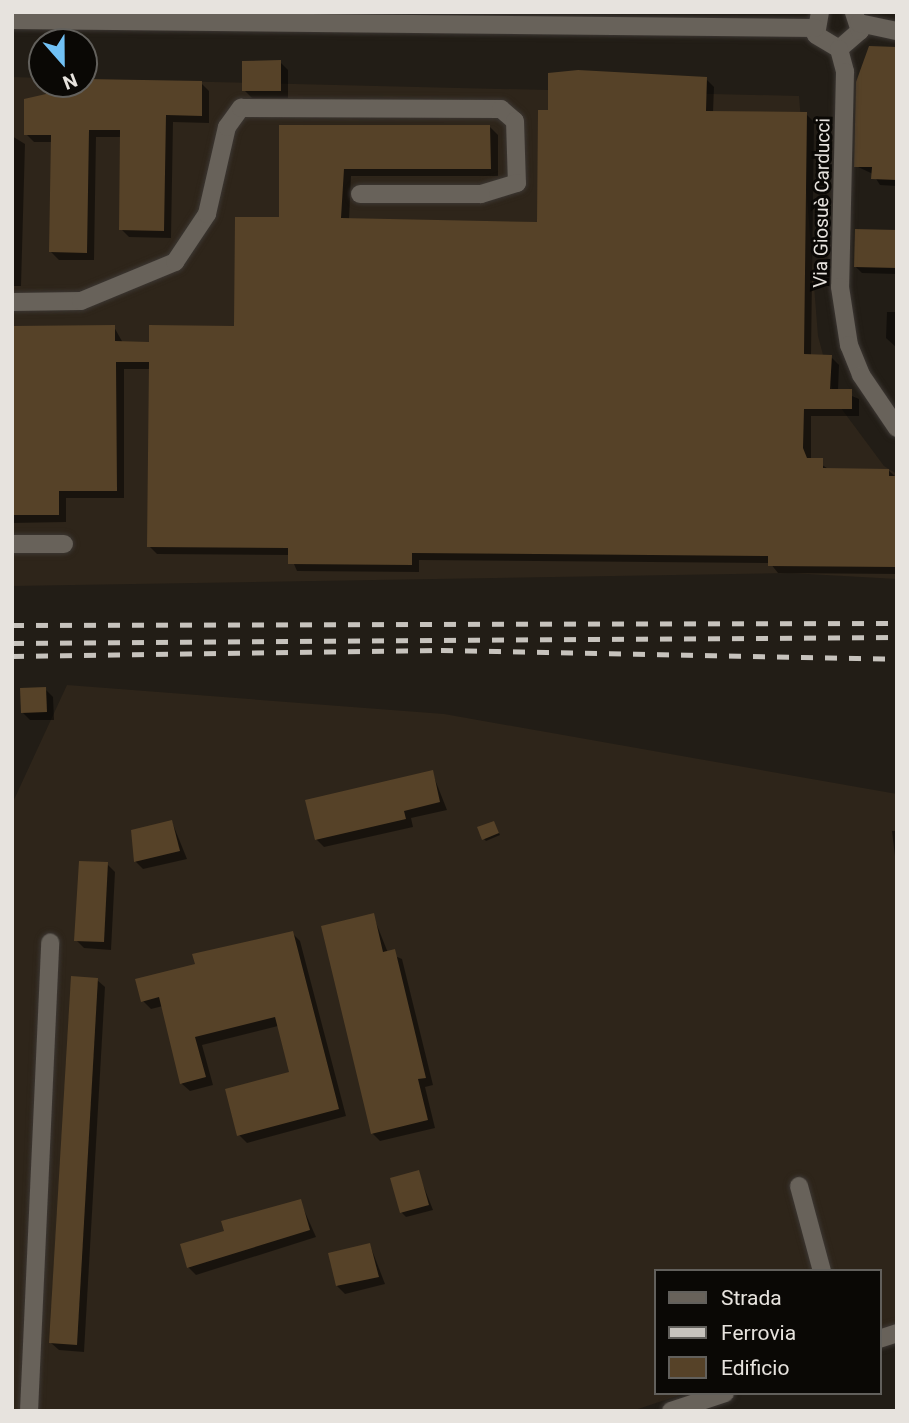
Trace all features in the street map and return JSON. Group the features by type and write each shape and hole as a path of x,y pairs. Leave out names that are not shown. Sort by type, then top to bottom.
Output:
{"street":[{"path":"12,19 68,16 817,20 820,41 839,49 858,36 857,18 897,31"},
{"name":"Via Giosuè Carducci","path":"839,49 845,72 844,310 860,375 897,428"},
{"path":"12,302 81,301 175,262 207,214 227,127 241,108 500,109 515,121 517,183 481,194 360,194"},
{"path":"12,544 64,544"},
{"path":"29,1411 50,942"},
{"path":"799,1186 821,1269"},
{"path":"671,1411 719,1395"}],"shaded area":[{"path":"12,77 28,78 28,98 98,98 98,79 799,96 818,336 835,400 884,466 897,474 897,579 790,573 12,586"},
{"path":"67,685 444,714 897,794 897,1325 881,1330 881,1269 654,1269 654,1395 680,1395 632,1411 12,1411 12,804"}],"building":[{"path":"869,46 897,47 897,180 871,179 872,167 854,167 856,82"},
{"path":"281,60 281,91 242,91 242,61"},
{"path":"578,70 707,77 706,111 807,112 804,354 832,355 830,389 852,389 852,409 804,409 803,448 807,458 823,458 823,468 889,469 889,476 897,476 897,567 768,566 768,556 412,553 412,565 288,564 288,548 147,547 149,362 116,362 117,491 59,491 59,515 12,515 12,326 115,325 115,341 149,342 149,325 234,326 235,217 279,217 279,125 490,125 491,169 344,169 341,218 537,222 538,110 548,110 548,73"},
{"path":"98,79 202,81 202,116 166,115 164,231 119,230 120,130 89,130 87,253 49,252 51,135 24,135 24,99 98,98"},
{"path":"855,229 897,230 897,268 854,267"},
{"path":"46,687 47,712 21,713 20,688"},
{"path":"433,770 440,802 404,811 406,819 315,840 305,800"},
{"path":"172,820 180,851 134,862 131,830"},
{"path":"494,821 499,833 482,840 477,827"},
{"path":"79,861 108,862 104,942 74,941"},
{"path":"374,913 383,952 395,949 426,1078 418,1079 428,1120 371,1134 321,926"},
{"path":"293,931 339,1109 237,1136 225,1089 289,1072 275,1017 195,1037 206,1077 180,1084 159,997 141,1002 135,979 195,964 192,954"},
{"path":"71,976 98,978 77,1345 49,1343"},
{"path":"419,1170 429,1205 400,1213 390,1178"},
{"path":"301,1199 310,1230 187,1268 180,1244 224,1231 221,1221"},
{"path":"370,1243 379,1277 336,1286 328,1253"}],"railway":[{"path":"12,625 897,623"},
{"path":"12,643 897,637"},
{"path":"12,656 441,650 897,659"}]}
